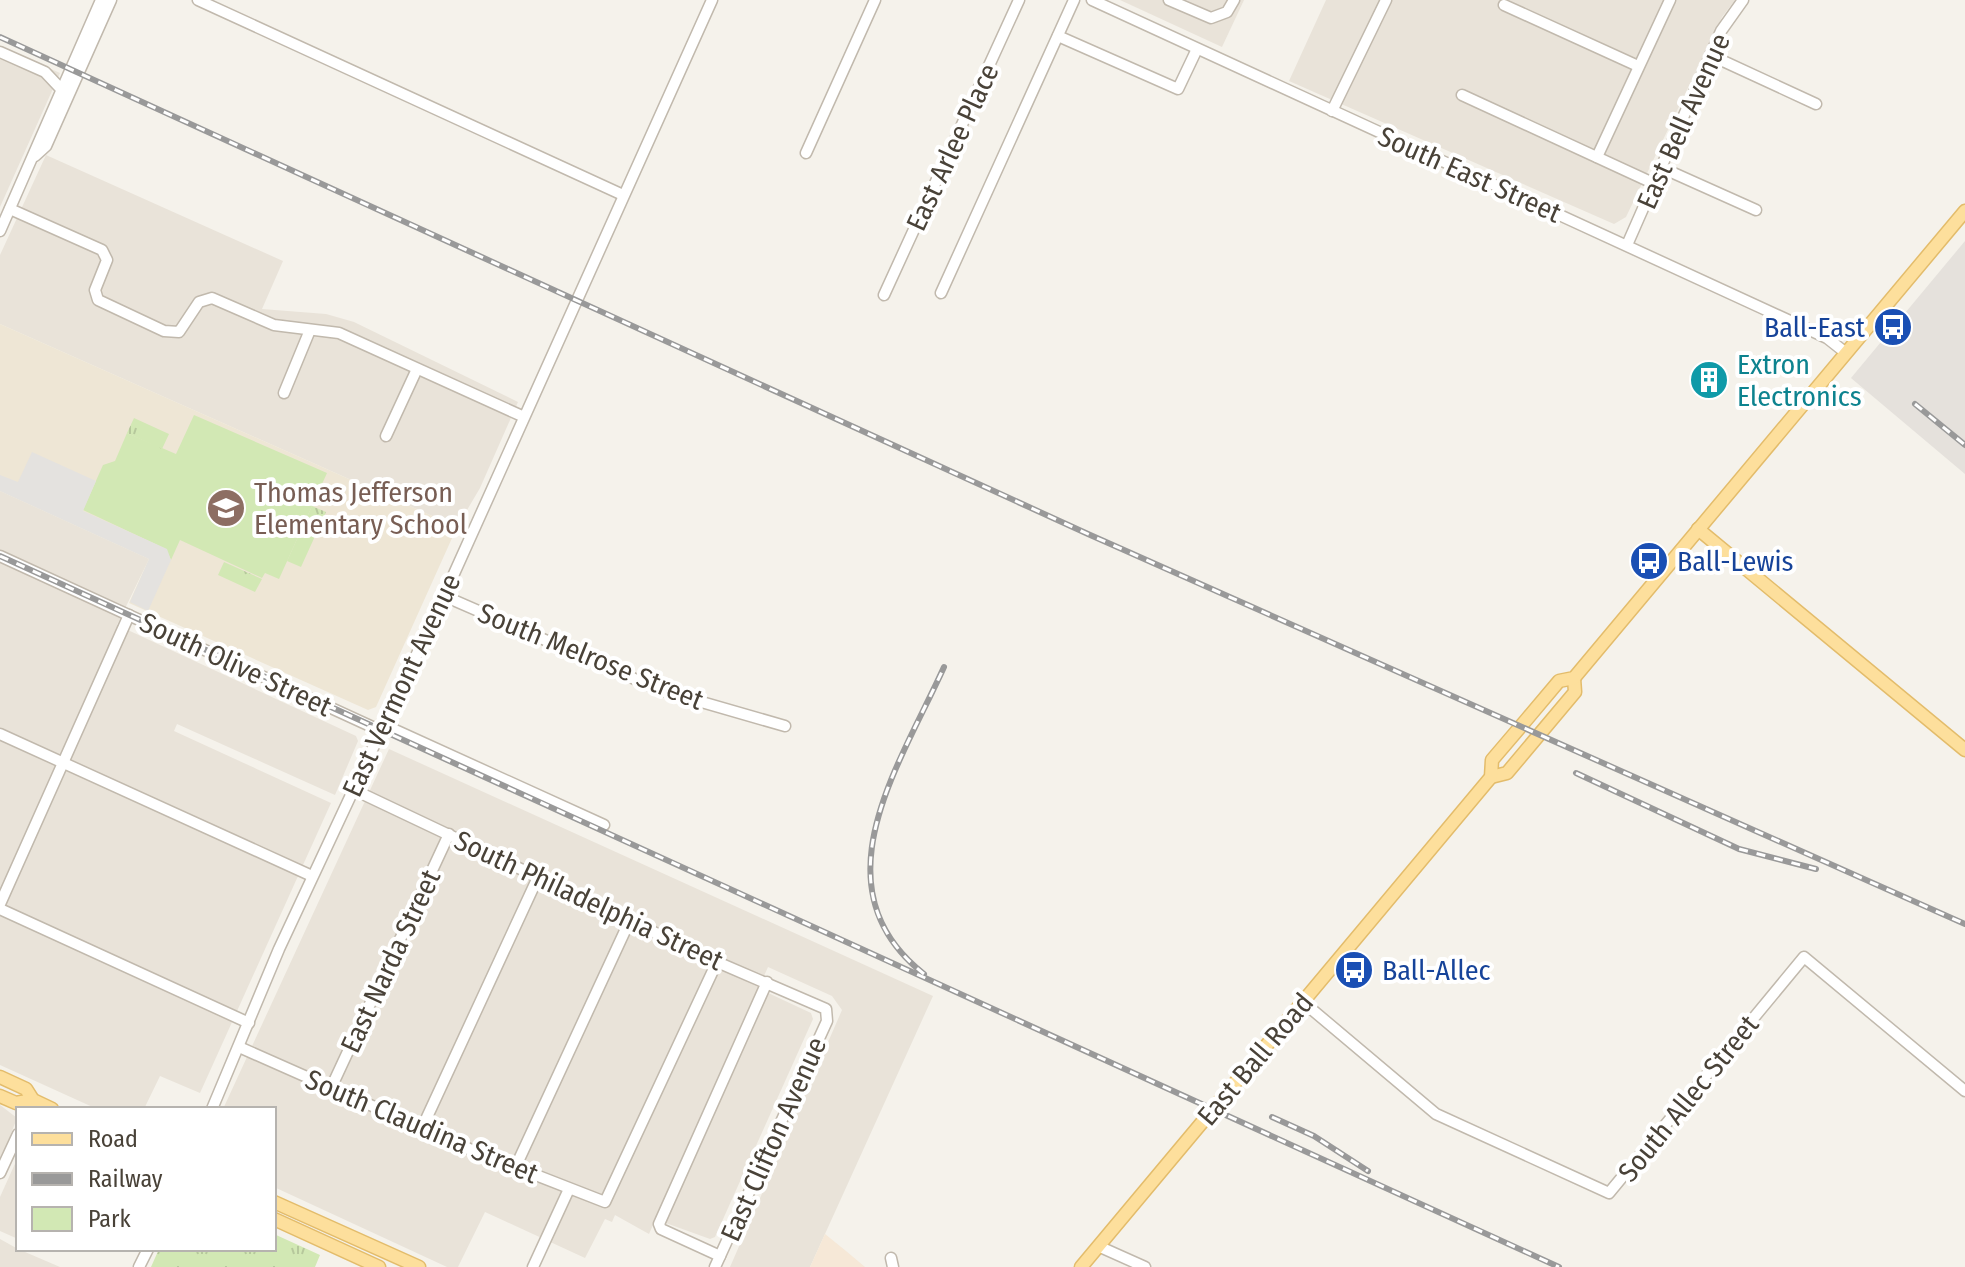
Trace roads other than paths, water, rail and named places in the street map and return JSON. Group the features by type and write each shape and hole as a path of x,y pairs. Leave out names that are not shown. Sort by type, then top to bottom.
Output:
{"main road":[{"name":"East Ball Road","path":"1491,777 1492,760 1559,681 1574,678 1965,211"},
{"path":"1698,529 1965,750"},
{"name":"East Ball Road","path":"1081,1267 1491,777 1507,773 1575,692 1574,678"},
{"path":"0,1077 26,1089 31,1105 0,1096"},
{"path":"276,1203 419,1267"},
{"path":"276,1220 379,1267"}],"street":[{"path":"0,231 35,156 36,142 101,0"},
{"path":"35,156 46,146 111,0"},
{"path":"198,0 623,195"},
{"name":"East Vermont Avenue","path":"213,1107 312,876 444,596 522,416 712,0"},
{"path":"806,153 875,0"},
{"name":"East Arlee Place","path":"884,295 1019,0"},
{"path":"941,293 1074,0"},
{"name":"South East Street","path":"1092,0 1827,338 1846,353"},
{"path":"1169,0 1204,16 1220,18 1234,0"},
{"path":"1332,111 1386,0"},
{"path":"1597,157 1670,0"},
{"name":"East Bell Avenue","path":"1627,245 1710,55 1743,0"},
{"path":"1504,5 1638,66"},
{"path":"1058,36 1178,89 1197,49"},
{"path":"0,52 45,72 61,89"},
{"path":"1710,55 1816,104"},
{"path":"1462,95 1655,184"},
{"path":"1660,167 1756,210"},
{"path":"10,209 102,250 107,260 95,290 98,300 164,331 179,332 196,305 207,298 274,325 339,333 522,416"},
{"path":"284,393 310,330"},
{"path":"386,436 417,369"},
{"name":"South Olive Street","path":"0,556 379,730 395,730 604,825"},
{"name":"South Melrose Street","path":"444,596 660,690 785,726"},
{"path":"129,615 0,906 249,1023"},
{"path":"0,734 312,876"},
{"name":"South Philadelphia Street","path":"352,789 717,962 826,1009"},
{"name":"East Narda Street","path":"331,1088 449,834"},
{"path":"422,1128 539,875"},
{"path":"516,1166 630,920"},
{"name":"South Allec Street","path":"1303,1002 1436,1114 1609,1193 1804,957 1965,1091"},
{"name":"South Claudina Street","path":"239,1047 422,1128 605,1202 717,962"},
{"path":"717,1262 661,1229 659,1224 767,982"},
{"name":"East Clifton Avenue","path":"717,1262 827,1021 826,1009"},
{"path":"0,1173 16,1138"},
{"path":"533,1267 569,1189"},
{"path":"1098,1246 1145,1267"}],"railway":[{"path":"0,37 1088,534 1965,924"},
{"path":"1915,404 1965,445"},
{"path":"0,556 1559,1267"},
{"path":"924,974 891,940 875,903 870,864 876,825 889,784 944,667"},
{"path":"1576,773 1739,849 1816,869"},
{"path":"1272,1117 1314,1136 1368,1171"}],"place":[{"name":"Ball-East","path":"1893,327"},
{"name":"Extron Electronics","path":"1709,380"},
{"name":"Thomas Jefferson Elementary School","path":"226,508"},
{"name":"Ball-Lewis","path":"1649,561"},
{"name":"Ball-Allec","path":"1354,970"}]}
